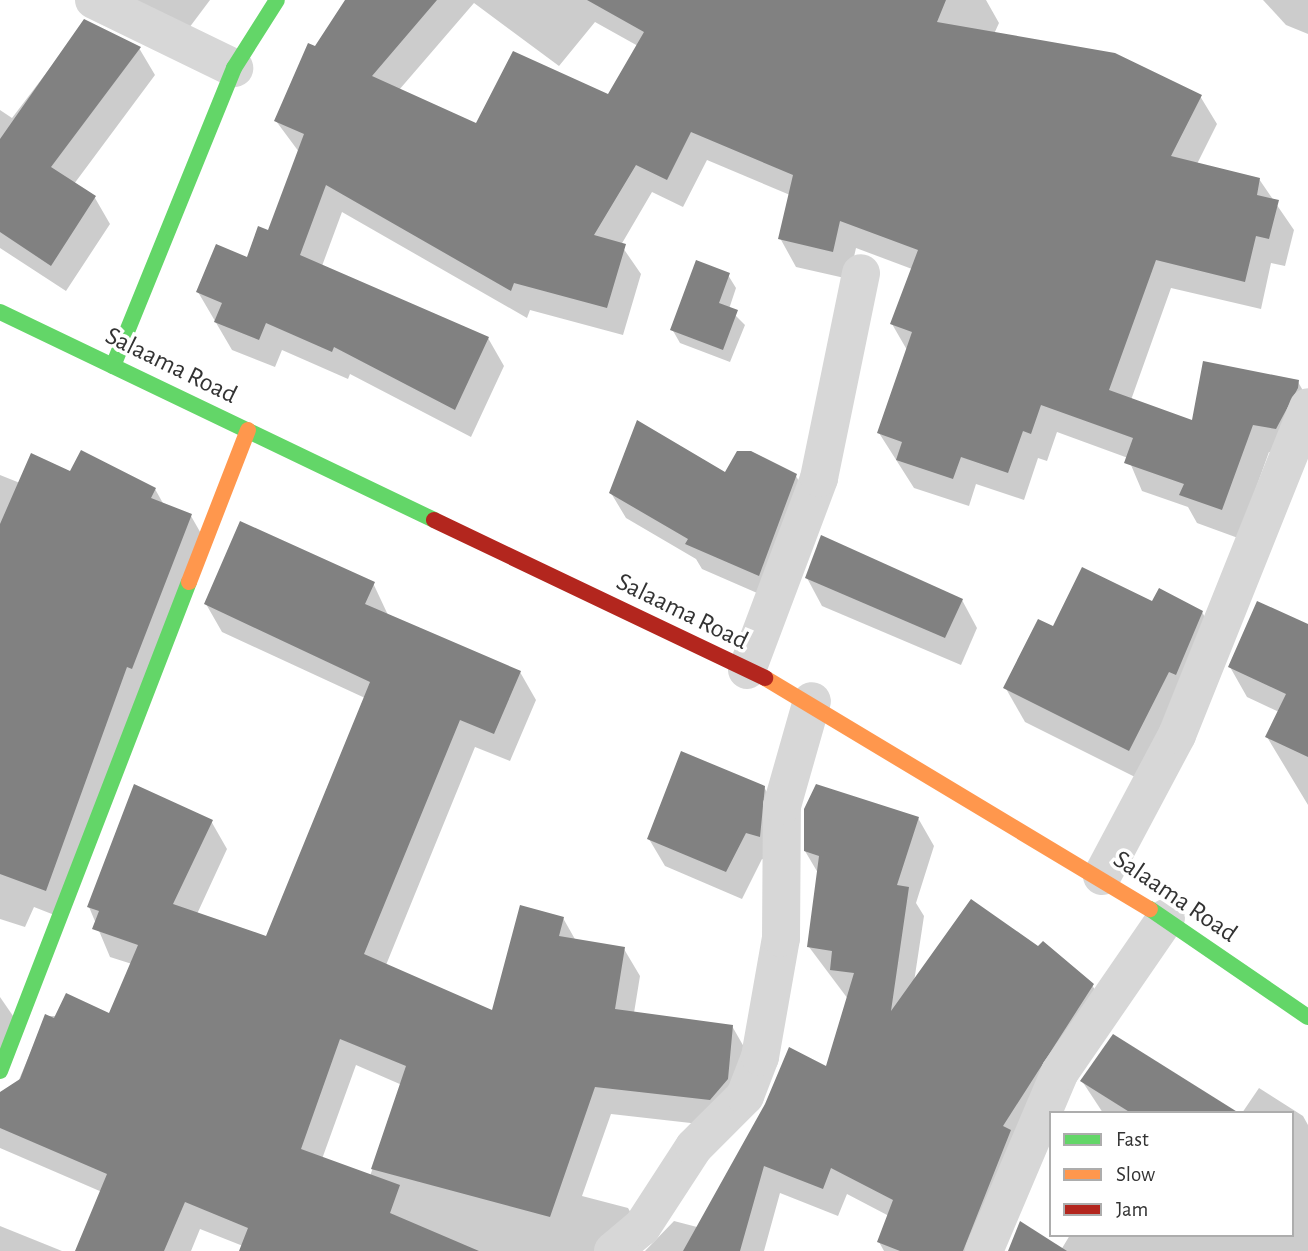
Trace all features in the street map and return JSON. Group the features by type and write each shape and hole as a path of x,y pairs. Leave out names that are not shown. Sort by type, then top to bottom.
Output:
{"main road":[{"path":"113,366 234,68 278,0"},
{"name":"Salaama Road","path":"0,312 812,701 1102,876 1308,1017"},
{"path":"0,1071 248,430"}],"street":[{"path":"94,0 234,68"},
{"path":"747,670 820,478 860,273"},
{"path":"1102,876 1177,735 1308,407"},
{"path":"613,1251 642,1227 694,1147 745,1096 760,1057 781,938 782,806 812,701"},
{"path":"984,1251 1060,1072 1166,918"}],"building":[{"path":"345,0 437,0 372,76 476,123 513,51 608,94 644,32 587,0 946,0 937,22 1115,53 1202,95 1171,156 1260,178 1257,195 1279,200 1269,239 1256,236 1245,282 1156,260 1109,390 1192,420 1203,361 1299,380 1298,388 1276,429 1253,425 1222,510 1179,495 1184,484 1124,463 1133,438 1041,405 1031,434 1023,431 1008,473 961,457 953,479 896,460 902,442 877,433 912,332 890,324 918,250 840,221 833,252 778,239 793,175 691,132 667,180 636,165 594,235 626,244 607,308 514,283 511,291 326,185 300,255 489,337 455,410 334,347 332,352 266,323 259,340 214,322 222,303 196,292 216,244 247,257 258,226 268,230 304,134 274,121 308,43 315,46"},
{"path":"84,19 141,47 51,167 96,196 51,266 0,232 0,139"},
{"path":"696,260 730,273 719,303 738,310 723,350 670,330"},
{"path":"637,420 725,472 737,451 751,451 797,474 759,576 685,544 688,539 609,493"},
{"path":"81,450 156,488 151,498 192,514 132,669 127,667 46,891 0,874 0,524 31,453 70,471"},
{"path":"240,521 375,582 365,604 521,671 494,734 460,720 364,954 492,1010 520,905 564,917 559,936 625,947 615,1009 733,1025 728,1079 710,1100 595,1087 550,1217 371,1169 406,1066 340,1039 301,1149 400,1185 390,1213 479,1251 239,1251 248,1228 185,1202 164,1251 75,1251 107,1174 0,1128 0,1092 20,1079 45,1014 54,1018 66,993 109,1013 138,945 92,929 99,911 87,907 134,784 213,820 173,904 266,936 370,682 204,604"},
{"path":"821,535 963,599 945,638 805,578"},
{"path":"1082,567 1152,601 1159,588 1203,611 1176,675 1169,672 1129,751 1003,688 1038,619 1053,626"},
{"path":"1257,601 1308,624 1308,757 1265,737 1286,694 1228,667"},
{"path":"681,751 765,786 760,837 746,833 726,872 647,839"},
{"path":"816,784 919,817 897,885 909,887 891,1011 971,899 1038,946 1043,941 1094,984 1003,1126 1011,1130 963,1251 900,1251 877,1242 893,1200 831,1168 823,1189 764,1166 740,1251 683,1251 765,1104 789,1047 826,1066 854,973 830,970 832,951 807,947 819,856 804,851 804,809"},
{"path":"1113,1034 1236,1111 1128,1111 1080,1081"},
{"path":"1020,1221 1067,1251 1008,1251"}],"traffic: fast":[{"path":"113,366 234,68 277,0"},
{"path":"0,312 434,520"},
{"path":"0,1071 189,582"},
{"path":"1150,909 1308,1017"}],"traffic: slow":[{"path":"189,582 248,430"},
{"path":"765,678 1150,909"}],"traffic: jam":[{"path":"434,520 765,678"}]}
